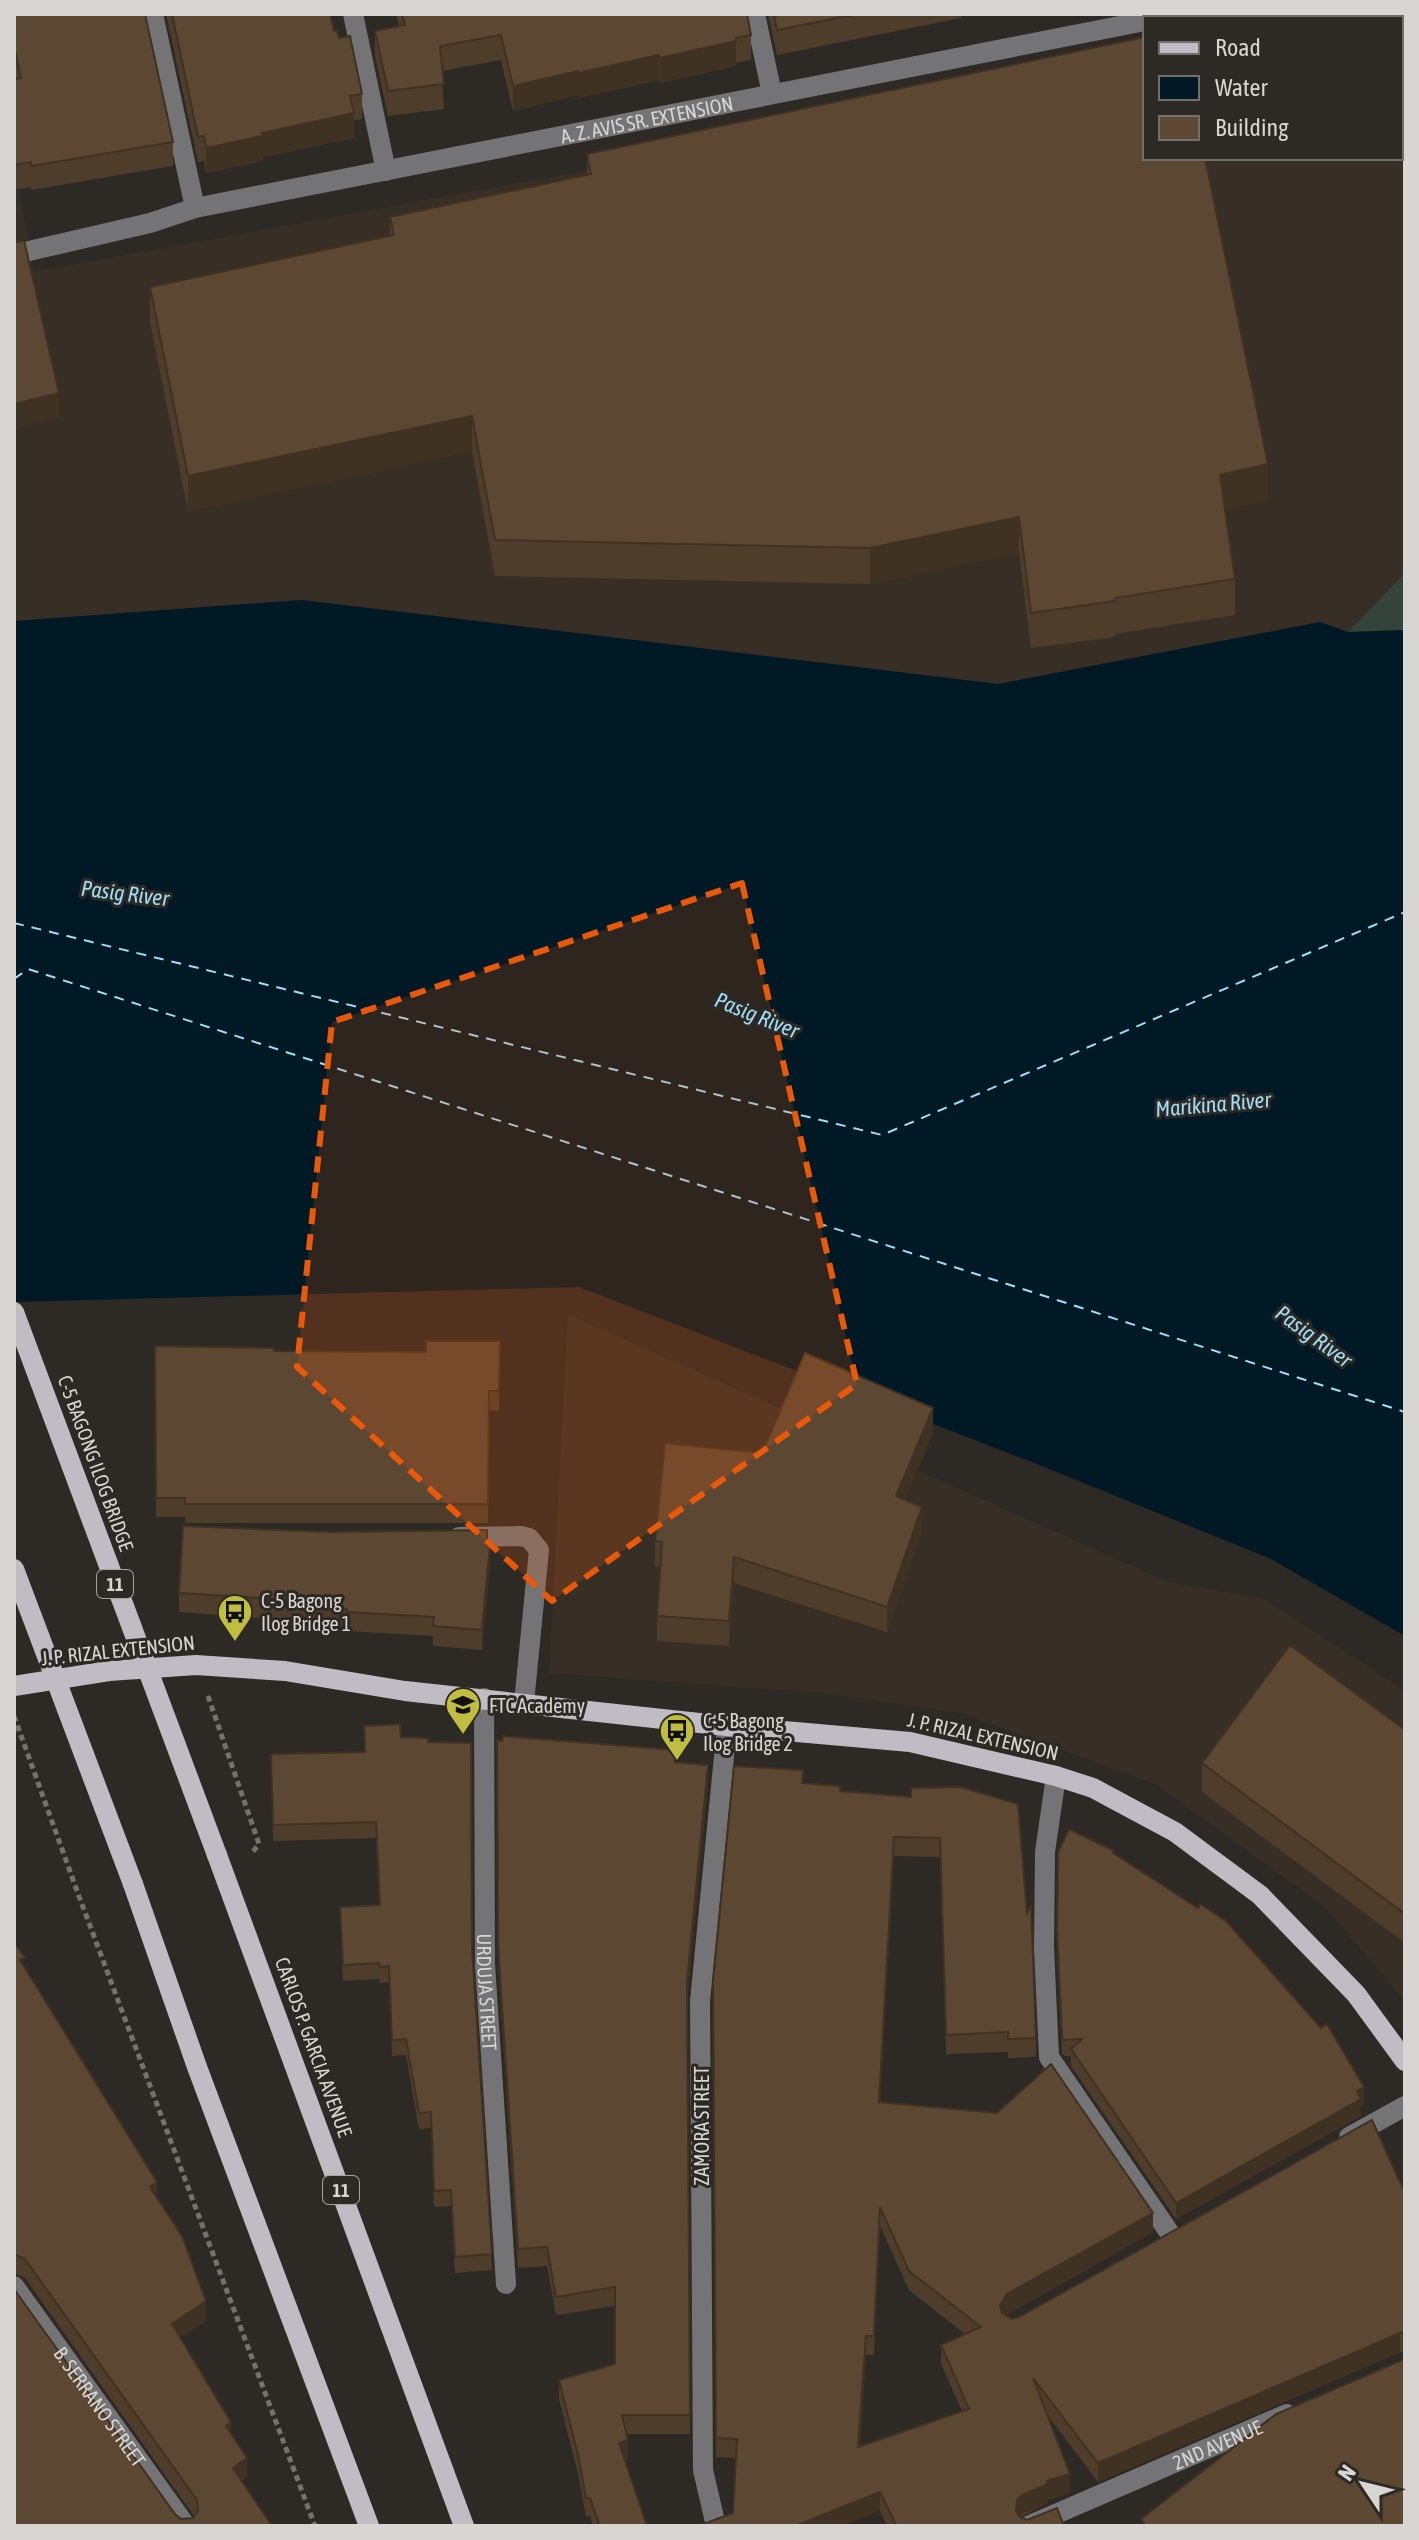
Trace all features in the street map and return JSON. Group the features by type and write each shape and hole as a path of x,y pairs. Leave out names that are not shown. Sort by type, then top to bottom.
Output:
{"main road":[{"name":"C-5 BAGONG ILOG BRIDGE","path":"14,1312 217,1855"},
{"path":"14,1569 369,2526"},
{"name":"J. P. RIZAL EXTENSION","path":"14,1686 109,1671 196,1665 285,1671 405,1691 727,1726 910,1742 1056,1776 1093,1788 1175,1832 1260,1895 1356,1994 1405,2061"},
{"name":"CARLOS P. GARCIA AVENUE","path":"217,1855 464,2526"}],"street":[{"path":"153,14 195,208"},
{"path":"353,14 386,171"},
{"path":"755,14 772,94"},
{"name":"A. Z. AVIS SR. EXTENSION","path":"29,251 150,223 195,208 1143,21"},
{"path":"433,1537 521,1536 529,1538 539,1550 524,1703"},
{"name":"URDUJA STREET","path":"484,1698 485,1964 506,2284"},
{"name":"ZAMORA STREET","path":"716,2526 703,2470 700,2001 727,1726"},
{"path":"1056,1776 1045,1852 1044,1948 1049,2057 1173,2238"},
{"path":"1337,2145 1405,2106"},
{"name":"B. SERRANO STREET","path":"14,2286 186,2526"},
{"name":"2ND AVENUE","path":"1028,2526 1307,2406"}],"path":[{"path":"196,1665 259,1844"},
{"path":"14,1715 315,2526"}],"highlighted area":[{"path":"742,883 857,1384 552,1601 297,1367 332,1022"}],"shaded area":[{"path":"1405,14 1405,573 1348,632 1320,622 998,684 302,600 14,621 14,161 34,272 1143,68 1143,160 1403,160 1403,16 1174,16"},
{"path":"568,1314 1168,1582 1264,1599 1405,1691 1405,2001 1326,1908 1157,1785 961,1713 823,1693 549,1673"}],"green space":[{"path":"1405,573 1405,630 1348,632"}],"water":[{"path":"302,600 998,684 1320,622 1348,632 1405,630 1405,1636 1271,1559 1037,1464 579,1287 14,1302 14,621"}],"building":[{"path":"14,14 145,14 173,142 31,166 31,162 14,165 14,79 21,78 14,46"},
{"path":"172,14 330,14 339,38 350,36 362,94 350,96 354,113 206,148 204,136 198,137"},
{"path":"402,14 747,14 751,35 660,58 659,55 513,86 501,35 440,46 444,84 388,91 375,31 405,25"},
{"path":"774,14 857,14 777,30"},
{"path":"1143,37 1143,160 1205,160 1268,464 1220,475 1235,579 1031,613 1019,517 870,548 495,540 472,416 188,476 150,287 394,235 390,217 591,174 587,154"},
{"path":"24,240 59,393 14,404 14,243"},
{"path":"426,1341 500,1341 499,1391 489,1391 488,1504 185,1504 185,1498 156,1498 155,1346 426,1352"},
{"path":"805,1353 933,1408 896,1496 922,1507 887,1607 734,1557 729,1621 657,1616 662,1542 655,1541 665,1443 762,1453"},
{"path":"183,1526 331,1532 487,1530 487,1545 490,1546 482,1630 433,1626 434,1617 290,1606 291,1600 179,1593"},
{"path":"1290,1645 1405,1730 1405,1914 1202,1763"},
{"path":"400,1724 401,1737 428,1738 428,1742 471,1743 472,1949 492,2254 455,2257 451,2190 434,2191 431,2112 419,2113 406,2039 392,2040 389,1966 380,1967 379,1963 343,1965 340,1907 380,1905 376,1822 273,1825 271,1754 365,1752 364,1726"},
{"path":"503,1736 676,1750 675,1762 708,1765 687,1982 690,2415 622,2415 628,2440 619,2443 647,2526 600,2526 590,2498 586,2498 559,2380 615,2364 615,2287 556,2297 547,2247 518,2249 498,1945 497,1740 502,1741"},
{"path":"734,1766 803,1770 802,1783 840,1786 840,1791 911,1797 911,1788 961,1787 1018,1804 1027,1913 1031,1905 1036,2038 1008,2039 1008,2032 946,2035 940,1838 894,1837 879,2102 997,2113 1051,2064 1153,2213 1007,2294 1000,2305 1002,2313 1012,2319 1019,2317 1372,2120 1405,2193 1405,2332 1098,2463 1033,2378 1070,2474 1047,2481 1048,2484 1022,2495 1017,2500 1016,2511 1027,2520 1057,2508 1064,2526 890,2526 895,2523 880,2492 795,2526 698,2526 733,2513 737,2439 716,2438 713,1982","holes":["880,2207 909,2271 981,2327 941,2345 969,2409 858,2447 866,2336 874,2336"]},
{"path":"1069,1829 1114,1851 1198,1908 1200,1904 1226,1921 1321,2028 1327,2024 1364,2087 1357,2091 1361,2099 1176,2203 1071,2049 1082,2039 1064,2040 1062,2036 1057,1931 1058,1852"},
{"path":"14,1943 25,1957 20,1960 157,2182 150,2187 182,2236 206,2301 172,2324 231,2422 226,2426 247,2458 233,2468 272,2526 14,2526 14,2289 175,2514 181,2519 193,2518 198,2511 197,2500 25,2259 14,2254"},
{"path":"1405,2359 1405,2526 1146,2526 1141,2519 1276,2414"}],"ferry route":[{"path":"14,923 882,1135 1405,912"},
{"path":"14,979 28,969 1405,1412"}],"place":[{"name":"C-5 Bagong Ilog Bridge 1","path":"235,1643"},
{"name":"FTC Academy","path":"463,1736"},
{"name":"C-5 Bagong Ilog Bridge 2","path":"677,1762"}],"water label":[{"name":"Pasig River","path":"125,893"},
{"name":"Pasig River","path":"757,1015"},
{"name":"Marikina River","path":"1213,1104"},
{"name":"Pasig River","path":"1314,1336"}]}
